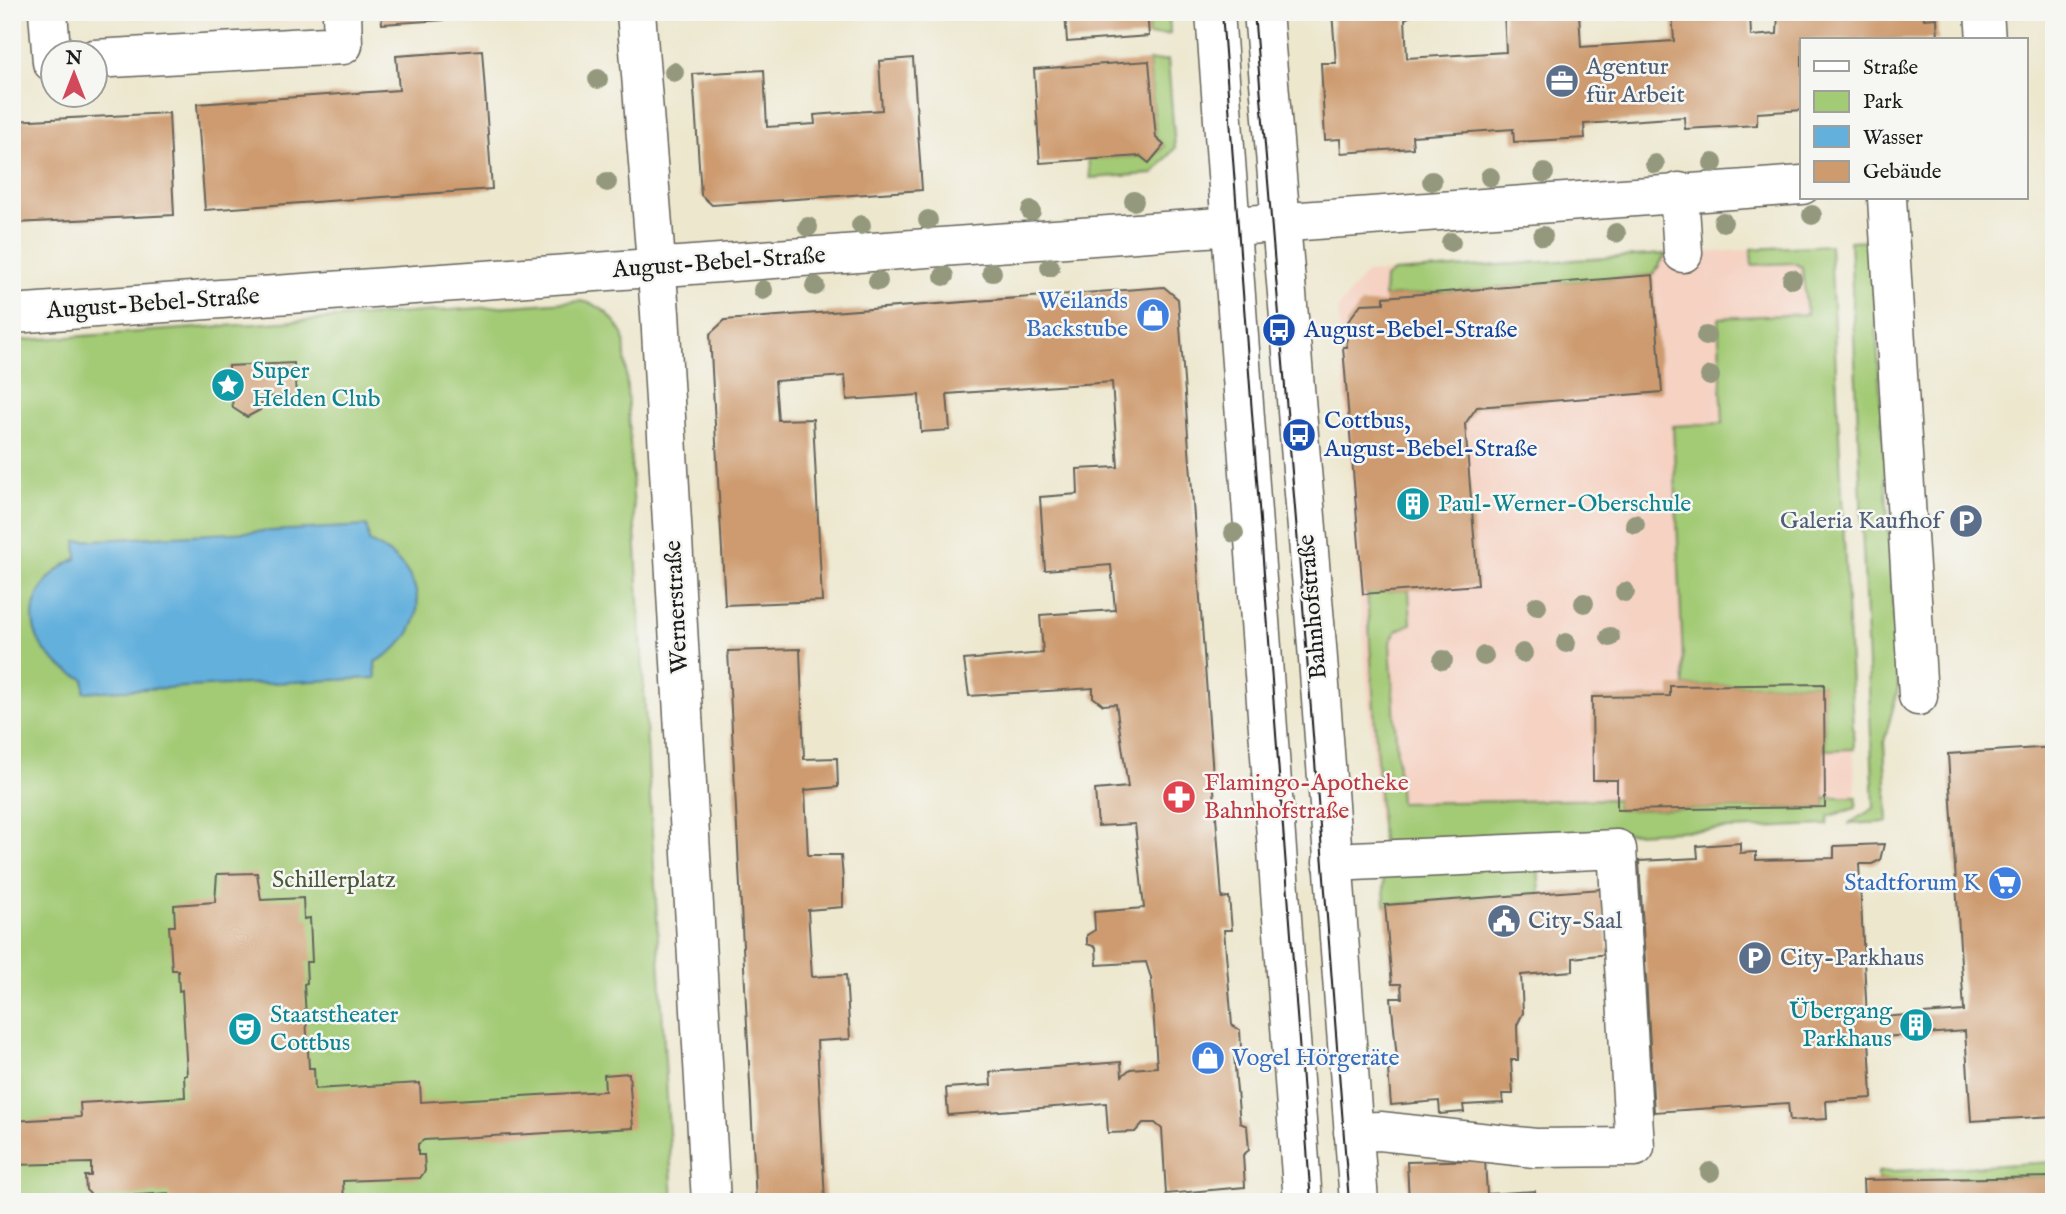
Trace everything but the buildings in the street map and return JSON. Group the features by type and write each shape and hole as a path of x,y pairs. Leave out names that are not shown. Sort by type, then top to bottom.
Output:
{"street":[{"path":"48,12 50,38"},
{"path":"108,59 343,45 341,12"},
{"name":"Wernerstraße","path":"636,12 660,313 711,1202"},
{"path":"1215,12 1303,1202"},
{"name":"Bahnhofstraße","path":"1263,12 1359,1202"},
{"path":"1984,12 1986,38"},
{"name":"August-Bebel-Straße","path":"12,314 1280,220 1800,185"},
{"path":"1679,192 1683,253"},
{"path":"1887,200 1918,696"},
{"path":"1332,862 1617,849 1635,1147 1535,1149 1380,1131 1353,1132"}],"shaded area":[{"path":"1830,245 1856,808 1377,820 1338,308 1366,273"}],"green space":[{"path":"1147,12 1169,12 1170,34 1149,36"},
{"path":"1168,60 1175,148 1153,174 1090,178 1088,159 1140,156 1149,162 1164,146 1156,138 1149,61"},
{"path":"1871,240 1898,689 1884,742 1888,822 1848,824 1874,808 1850,241"},
{"path":"1830,245 1854,749 1825,750 1823,684 1684,686 1673,426 1723,423 1718,318 1807,314 1802,267 1794,263 1752,265 1751,249"},
{"path":"1666,254 1653,275 1384,297 1385,278 1393,272"},
{"name":"Schillerplatz","path":"580,301 595,305 606,313 624,336 673,1202 12,1202 12,341"},
{"path":"1409,590 1411,624 1396,631 1390,642 1400,803 1617,799 1617,810 1825,807 1825,797 1857,797 1856,808 1829,816 1827,825 1382,843 1367,593"},
{"path":"1538,865 1540,894 1385,905 1383,873"},
{"path":"2054,1162 2054,1191 2052,1177 1878,1180 1878,1172"}],"water":[{"path":"367,526 369,542 389,553 404,567 413,583 417,600 416,618 408,634 395,649 375,662 376,678 84,692 84,679 63,668 47,654 37,638 33,621 35,603 43,586 57,571 77,558 76,541"}],"tram line":[{"path":"1222,12 1311,1202"},
{"path":"1254,12 1349,1202"}],"place":[{"name":"Agentur für Arbeit","path":"1562,81"},
{"name":"Weilands Backstube","path":"1153,315"},
{"name":"August-Bebel-Straße","path":"1279,330"},
{"name":"Super Helden Club","path":"228,385"},
{"name":"Cottbus, August-Bebel-Straße","path":"1299,435"},
{"name":"Paul-Werner-Oberschule","path":"1413,504"},
{"name":"Galeria Kaufhof","path":"1966,521"},
{"name":"Flamingo-Apotheke Bahnhofstraße","path":"1179,797"},
{"name":"Stadtforum K","path":"2005,883"},
{"name":"City-Saal","path":"1504,921"},
{"name":"City-Parkhaus","path":"1755,958"},
{"name":"Übergang Parkhaus","path":"1916,1025"},
{"name":"Staatstheater Cottbus","path":"245,1029"},
{"name":"Vogel Hörgeräte","path":"1208,1058"}]}
